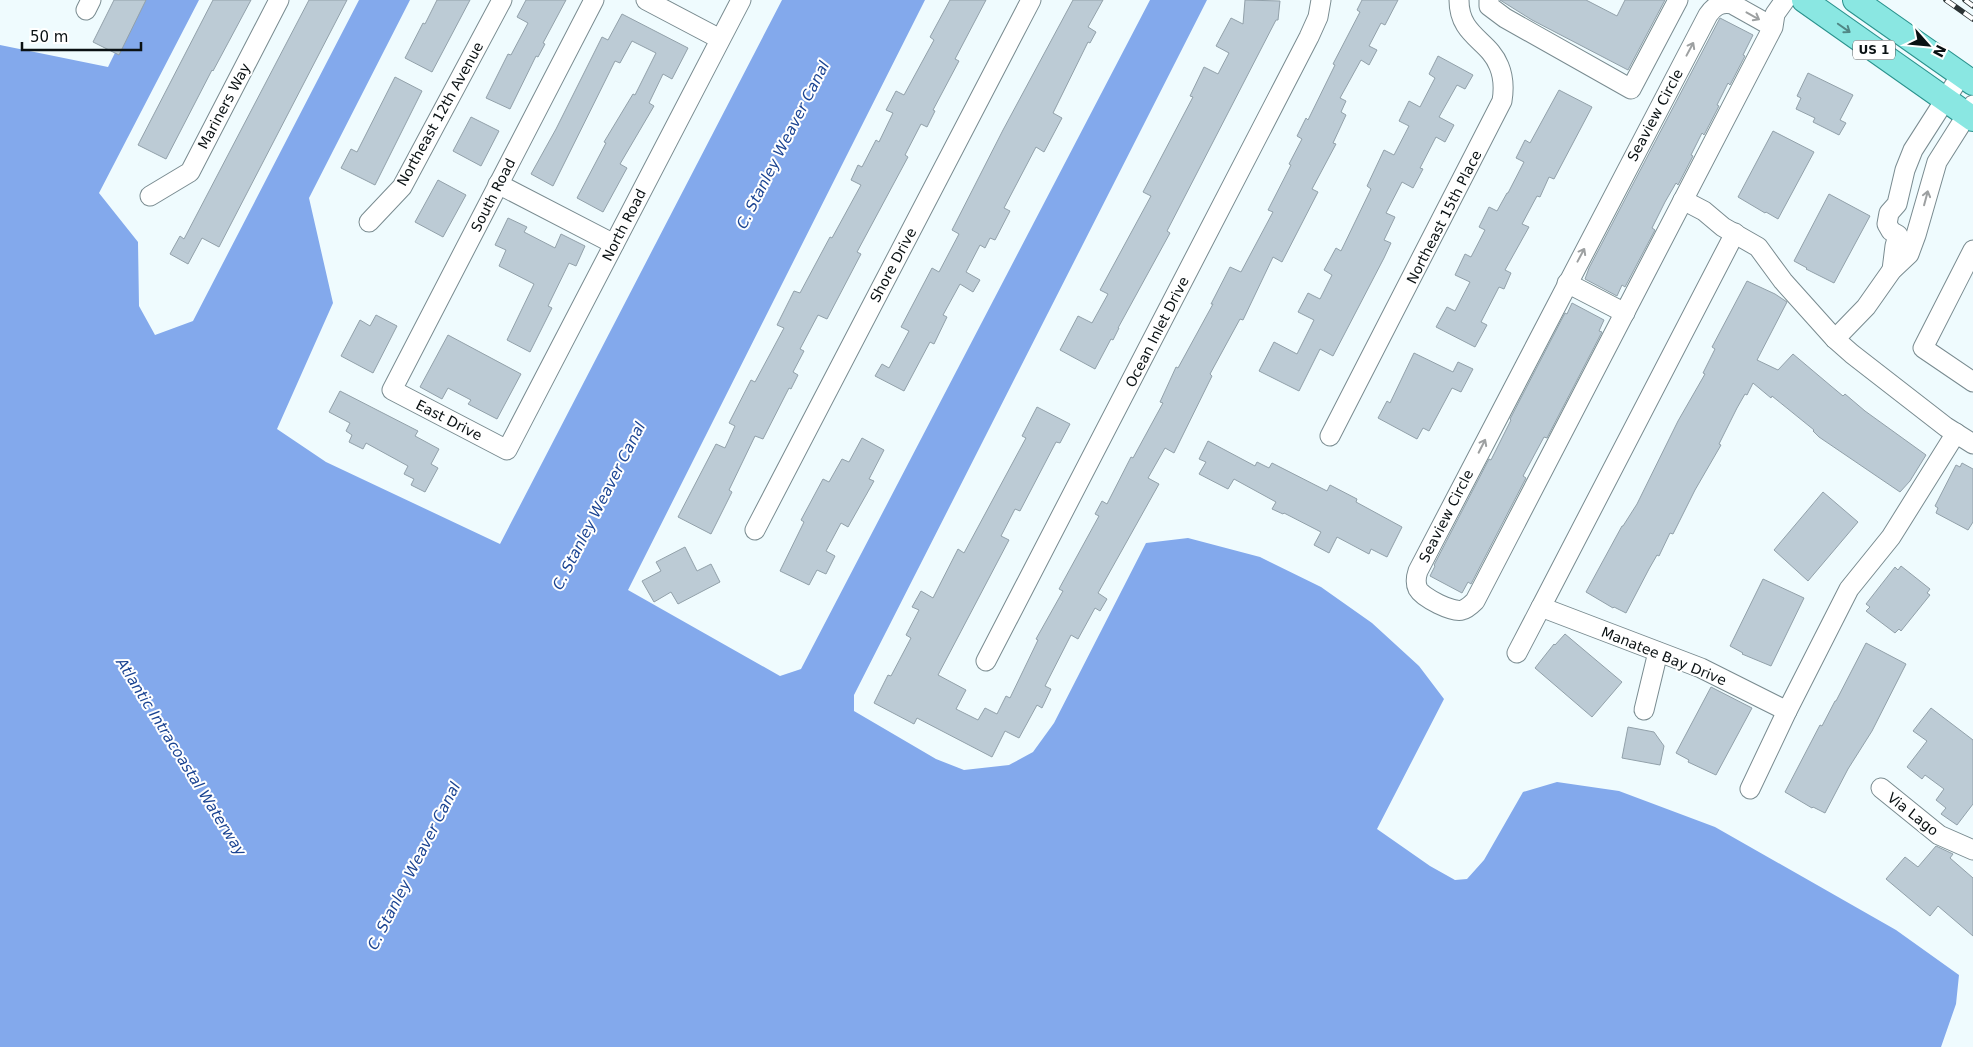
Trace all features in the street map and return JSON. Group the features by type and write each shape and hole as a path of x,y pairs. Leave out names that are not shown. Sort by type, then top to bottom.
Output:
{"main road":[{"name":"US 1","path":"1804,0 1945,100 1971,113"},
{"name":"US 1","path":"1855,0 1967,79"}],"street":[{"name":"Mariners Way","path":"150,196 190,172 279,0"},
{"name":"Northeast 12th Avenue","path":"368,222 402,187 502,0"},
{"name":"South Road","path":"392,390 594,0"},
{"path":"646,0 720,39"},
{"name":"North Road","path":"507,450 740,0"},
{"name":"Shore Drive","path":"755,530 1031,0"},
{"name":"Ocean Inlet Drive","path":"986,661 1309,37 1318,17 1321,0"},
{"name":"Northeast 15th Place","path":"1330,436 1502,101 1504,83 1499,65 1492,54 1467,28 1462,17 1459,0"},
{"path":"1489,0 1489,6 1505,18 1631,89 1678,0"},
{"name":"Seaview Circle","path":"1774,27 1732,4 1725,3 1712,9 1566,283 1418,570 1416,584 1424,596 1453,611 1462,610 1475,601 1774,27 1775,14 1785,0"},
{"path":"1907,235 1891,231 1887,224 1889,213 1897,204 1905,170 1913,150 1945,100 1967,79"},
{"path":"1835,339 1866,307 1892,270 1909,254 1907,235 1937,162 1971,113"},
{"path":"498,184 614,244"},
{"path":"1683,200 1704,211 1724,227 1758,246 1783,281 1835,339 1852,354 1973,444"},
{"path":"1517,653 1735,233"},
{"path":"1973,250 1922,348 1973,382"},
{"path":"1566,283 1625,313"},
{"name":"East Drive","path":"392,390 507,450"},
{"path":"1750,789 1849,589 1891,537 1956,433"},
{"name":"Manatee Bay Drive","path":"1541,608 1701,668 1787,711"},
{"path":"1644,710 1658,652"},
{"name":"Via Lago","path":"1880,788 1938,835 1973,850"}],"water":[{"path":"141,0 199,0 99,193 138,242 139,306 155,335 193,321 359,0 410,0 309,198 333,303 277,429 326,462 500,544 782,0 925,0 628,590 780,676 801,669 1150,0 1207,0 854,695 854,711 936,759 964,770 1009,765 1033,752 1054,723 1146,543 1188,538 1260,557 1321,587 1372,623 1419,666 1444,699 1377,829 1430,866 1455,880 1467,879 1484,860 1523,792 1557,782 1619,791 1715,827 1896,930 1959,975 1956,1004 1941,1047 0,1047 0,45 108,67"}],"building":[{"path":"114,0 146,0 119,55 93,42"},
{"path":"213,0 251,0 166,159 138,145"},
{"path":"309,0 347,0 219,247 202,238 188,264 170,254 180,236 184,239"},
{"path":"437,0 470,0 432,72 405,58"},
{"path":"526,0 566,0 510,109 486,98 508,54 511,55 528,23 517,17"},
{"path":"950,0 986,0 955,59 959,61 933,110 935,111 927,127 921,124 905,155 908,157 857,252 861,254 827,319 818,315 800,349 804,351 793,372 798,375 791,389 789,388 763,439 755,436 729,490 732,492 711,534 678,517 716,444 725,448 735,426 729,423 751,380 755,382 784,328 777,325 794,291 800,293 861,185 851,180 858,165 862,167 876,140 879,142 893,113 886,110 896,91 904,95 934,40 930,37"},
{"path":"1073,0 1103,0 1088,27 1096,32 1090,43 1088,42 1053,113 1062,118 1044,152 1036,147 1004,208 1010,211 995,240 990,238 985,248 980,245 966,272 980,280 973,292 960,284 943,315 947,317 934,344 930,342 904,391 875,376 882,364 889,368 909,331 901,327 932,268 939,272 959,234 952,230"},
{"path":"1245,0 1280,1 1278,20 1276,20 1167,231 1170,233 1113,340 1111,339 1095,369 1060,350 1078,316 1092,323 1108,294 1100,290 1151,196 1143,192 1193,97 1190,96 1204,67 1218,74 1229,53 1216,46 1231,18 1243,24"},
{"path":"1362,0 1398,0 1385,25 1381,23 1369,46 1377,50 1369,65 1361,60 1340,98 1346,101 1341,112 1346,115 1333,143 1336,144 1312,189 1318,192 1282,262 1273,257 1243,320 1240,319 1210,374 1212,376 1174,453 1165,448 1148,478 1159,484 1098,593 1107,599 1100,611 1095,608 1078,639 1071,635 1045,686 1051,689 1042,708 1037,705 1019,738 1005,731 992,757 917,718 914,724 874,703 888,675 891,676 911,638 906,635 919,610 912,607 921,591 933,598 958,549 964,553 1026,438 1022,436 1037,407 1070,424 1060,443 1056,442 1020,511 1015,509 1001,536 1009,540 938,675 966,690 956,709 978,720 985,708 997,714 1006,696 1010,698 1038,640 1036,639 1063,591 1059,589 1099,516 1095,514 1102,501 1107,504 1131,457 1133,458 1163,403 1160,402 1176,367 1178,368 1213,304 1211,304 1230,267 1241,272 1273,212 1268,210 1302,139 1297,136 1306,118 1308,120 1335,65 1333,64 1360,12 1357,10"},
{"path":"1500,0 1586,0 1617,16 1625,0 1665,0 1628,70 1532,20"},
{"path":"622,14 688,48 672,79 663,74 649,103 654,106 620,164 627,168 603,212 577,198 606,143 604,142 633,94 635,95 656,53 632,41 620,63 615,61 553,186 531,174 602,37 608,40"},
{"path":"1720,18 1753,35 1743,55 1745,56 1730,85 1728,83 1704,135 1702,133 1678,185 1676,183 1665,202 1652,228 1655,230 1625,287 1622,285 1617,296 1585,279 1589,268"},
{"path":"1438,56 1473,75 1465,89 1457,85 1439,117 1454,125 1445,142 1436,137 1420,168 1423,169 1413,188 1402,182 1386,213 1395,217 1384,240 1391,243 1384,258 1333,356 1320,349 1299,391 1259,371 1274,342 1297,354 1314,320 1298,312 1308,293 1320,299 1332,275 1324,270 1336,248 1341,251 1371,189 1367,186 1384,150 1394,155 1409,126 1399,121 1409,101 1420,107 1435,78 1429,74"},
{"path":"1808,73 1853,95 1840,120 1846,123 1839,135 1813,122 1815,118 1796,109 1801,98 1797,96"},
{"path":"395,77 422,91 375,185 341,168 351,149 357,152"},
{"path":"1559,90 1592,107 1554,179 1549,177 1540,197 1537,196 1522,224 1529,227 1505,270 1511,273 1504,289 1499,287 1481,322 1487,325 1475,347 1436,327 1447,307 1455,311 1470,282 1455,275 1465,254 1471,257 1485,230 1479,227 1489,207 1497,211 1508,193 1524,162 1516,158 1525,140 1530,143"},
{"path":"471,117 499,131 481,166 453,151"},
{"path":"1773,131 1814,152 1778,219 1738,197"},
{"path":"438,180 466,195 443,237 415,222"},
{"path":"1829,194 1870,216 1834,283 1794,261"},
{"path":"508,218 527,227 524,232 555,248 561,234 585,246 576,266 569,263 548,306 552,308 530,352 507,340 534,284 499,266 506,250 495,245"},
{"path":"1747,281 1775,294 1787,302 1757,360 1778,370 1793,354 1843,396 1845,394 1865,411 1926,455 1910,481 1900,492 1819,437 1814,430 1753,383 1737,408 1719,444 1721,445 1695,490 1673,534 1670,533 1626,613 1613,608 1586,592 1622,526 1637,504 1678,421 1705,374 1703,373 1715,349 1712,347"},
{"path":"1572,303 1604,320 1599,331 1602,332 1547,438 1544,437 1523,476 1526,478 1471,584 1468,582 1462,593 1430,576 1434,565 1489,459 1491,460 1565,313 1567,314"},
{"path":"376,315 397,326 373,373 341,356 360,320 370,326"},
{"path":"448,335 521,374 497,419 468,404 471,400 448,388 442,399 420,387"},
{"path":"1414,353 1453,372 1458,362 1473,369 1461,392 1452,388 1429,431 1423,428 1417,439 1378,418 1387,401 1390,403"},
{"path":"340,391 418,431 415,436 439,449 431,464 438,468 425,492 411,485 414,479 404,474 408,466 366,443 363,449 349,442 352,435 346,431 350,423 329,412"},
{"path":"862,438 884,450 869,479 874,481 848,527 841,523 826,551 835,556 826,574 817,570 809,585 780,571 804,522 801,520 823,479 829,482 842,459 849,462"},
{"path":"1208,441 1255,466 1257,462 1269,468 1272,463 1327,491 1330,485 1357,499 1356,502 1402,527 1387,557 1371,549 1369,554 1337,537 1329,553 1314,545 1321,532 1272,509 1276,502 1234,479 1228,489 1199,474 1206,462 1199,459"},
{"path":"1962,463 1973,469 1973,522 1968,530 1936,513 1938,508 1935,506 1956,465 1960,467"},
{"path":"1823,492 1858,522 1808,581 1774,550"},
{"path":"685,547 697,571 711,564 720,582 678,604 671,592 654,602 642,581 661,571 656,562"},
{"path":"1901,566 1930,589 1927,593 1930,595 1901,631 1899,629 1895,633 1866,611 1870,607 1866,604 1895,567 1898,570"},
{"path":"1763,579 1804,598 1771,666 1742,654 1730,646"},
{"path":"1565,634 1622,682 1592,717 1535,668 1554,644"},
{"path":"1866,643 1906,664 1872,731 1848,769 1825,813 1812,808 1785,792"},
{"path":"1711,687 1752,708 1716,775 1688,762 1689,760 1676,753"},
{"path":"1931,708 1973,740 1973,804 1957,825 1941,814 1946,808 1936,800 1944,789 1925,775 1922,779 1907,767 1927,741 1913,731"},
{"path":"1628,727 1654,732 1664,746 1660,765 1622,758"},
{"path":"1936,846 1953,854 1950,858 1973,878 1973,936 1938,906 1930,916 1886,879 1905,857 1918,867"}],"railway":[{"path":"1946,0 1973,19"},
{"path":"1965,0 1973,6"}],"water label":[{"name":"C. Stanley Weaver Canal","path":"783,145"},
{"name":"C. Stanley Weaver Canal","path":"599,506"},
{"name":"Atlantic Intracoastal Waterway","path":"181,757"},
{"name":"C. Stanley Weaver Canal","path":"414,866"}]}
